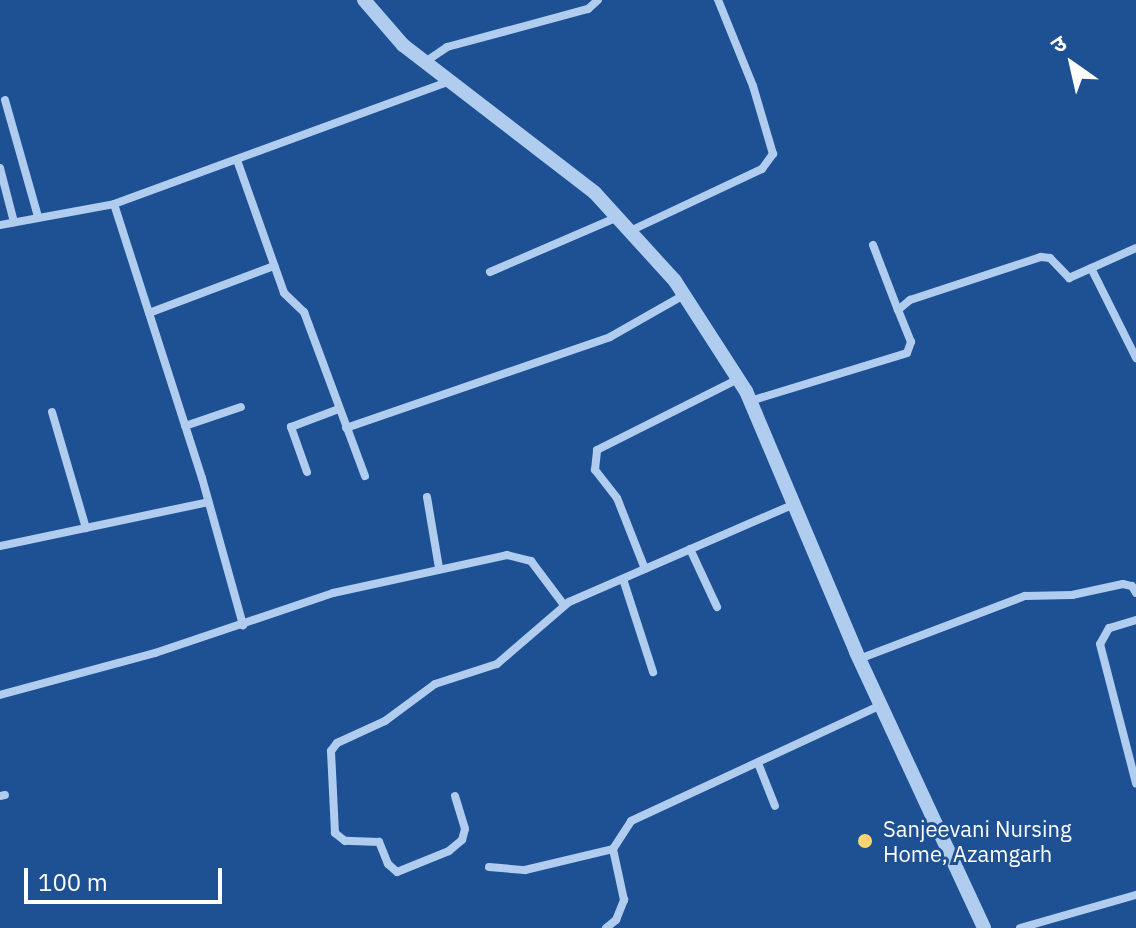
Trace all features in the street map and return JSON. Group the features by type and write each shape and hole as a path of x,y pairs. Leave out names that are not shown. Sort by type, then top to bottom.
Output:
{"street":[{"path":"364,0 403,45 595,193 684,295 750,401 859,659 984,928"},
{"path":"425,62 447,47 588,9 598,0"},
{"path":"630,231 762,169 773,154 753,86 718,0"},
{"path":"0,225 114,204 450,81"},
{"path":"5,100 38,217"},
{"path":"0,124 11,122"},
{"path":"237,160 286,297 304,312 365,476"},
{"path":"0,168 14,222"},
{"path":"114,204 185,426 243,625"},
{"path":"490,272 618,217"},
{"path":"750,401 907,353 911,342 873,245"},
{"path":"898,310 910,300 1041,257 1050,258 1069,278 1136,248"},
{"path":"149,313 274,266"},
{"path":"1091,268 1136,358"},
{"path":"346,428 610,337 684,295"},
{"path":"645,569 617,498 595,470 597,450 738,379"},
{"path":"185,426 241,407"},
{"path":"307,472 291,427 339,409"},
{"path":"52,412 86,528"},
{"path":"427,497 439,568"},
{"path":"0,546 208,502"},
{"path":"455,796 465,829 462,840 449,851 397,872 388,864 379,842 345,841 335,833 331,751 337,743 385,721 435,684 497,664 564,605 794,504"},
{"path":"690,549 717,607"},
{"path":"0,695 155,653 333,593 507,555 524,556 535,565 564,605"},
{"path":"623,579 653,672"},
{"path":"859,659 1025,596 1072,595 1123,584 1132,586 1136,593"},
{"path":"1136,620 1109,628 1100,644 1136,783"},
{"path":"489,867 525,870 613,849 631,821 881,705"},
{"path":"758,763 775,806"},
{"path":"606,928 616,920 624,900 613,849"},
{"path":"1020,928 1136,895"}],"place":[{"name":"Sanjeevani Nursing Home, Azamgarh","path":"865,841"}]}
